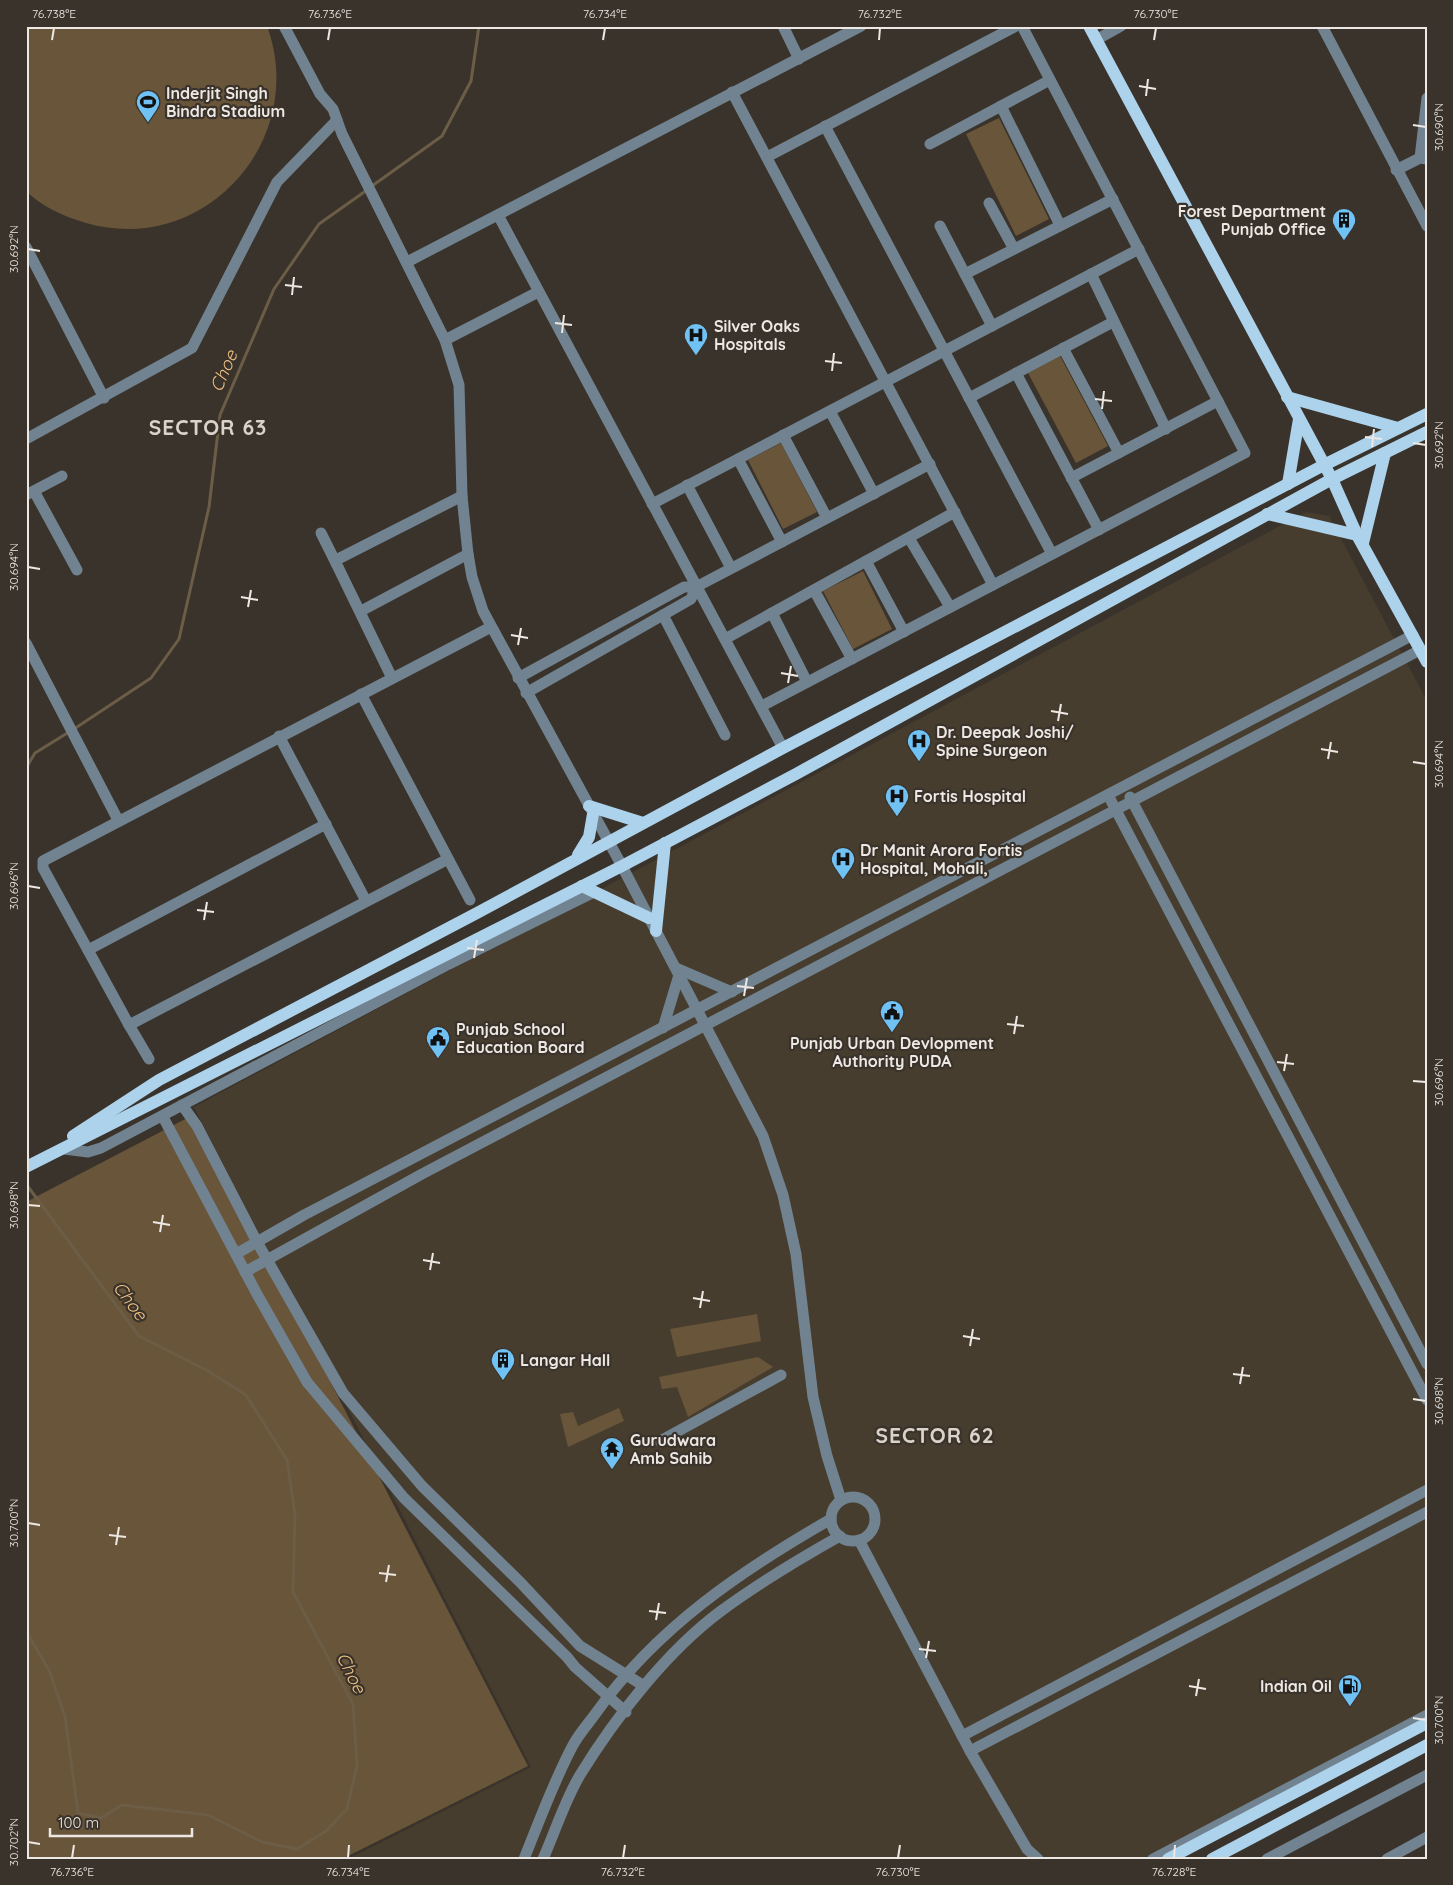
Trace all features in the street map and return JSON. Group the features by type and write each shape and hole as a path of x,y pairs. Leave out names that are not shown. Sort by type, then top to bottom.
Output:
{"main road":[{"path":"1089,26 1332,479 1360,539 1427,662"},
{"path":"1287,397 1398,428"},
{"path":"60,1151 59,1145 160,1080 783,748 1324,465 1427,414"},
{"path":"1288,484 1299,419"},
{"path":"26,1167 622,866 805,769 1267,514 1332,479 1427,432"},
{"path":"1360,539 1385,452"},
{"path":"1267,514 1360,539"},
{"path":"575,859 589,837 591,810 643,823"},
{"path":"656,931 665,843"},
{"path":"582,886 650,918"},
{"path":"1168,1859 1180,1848 1427,1723"},
{"path":"1212,1859 1427,1745"}],"street":[{"path":"284,26 320,94 333,109 342,134 446,340 459,385 462,496 468,554 477,594 491,627 650,918 763,1136 783,1195 796,1254 813,1397 827,1456 841,1500"},
{"path":"783,26 799,59"},
{"path":"407,262 861,26"},
{"path":"767,157 1016,26"},
{"path":"762,706 1244,454 1245,451 1022,26"},
{"path":"1096,40 1121,26"},
{"path":"1322,26 1427,226"},
{"path":"930,144 1050,80"},
{"path":"732,92 993,585"},
{"path":"1396,170 1423,158 1427,98"},
{"path":"1001,106 1060,225"},
{"path":"26,439 187,352 197,342 276,182 337,120"},
{"path":"825,126 1052,554"},
{"path":"965,274 1113,199"},
{"path":"989,203 1014,249"},
{"path":"498,215 783,748"},
{"path":"940,226 992,326"},
{"path":"26,247 104,398"},
{"path":"652,504 1139,249"},
{"path":"1090,274 1166,429"},
{"path":"446,340 538,292"},
{"path":"968,398 1113,322"},
{"path":"1063,348 1119,453"},
{"path":"1016,373 1099,530"},
{"path":"1071,478 1218,402"},
{"path":"830,411 874,494"},
{"path":"783,435 827,518"},
{"path":"738,459 782,542"},
{"path":"518,678 684,587 696,587 930,464"},
{"path":"62,476 30,493 77,570"},
{"path":"687,485 731,568"},
{"path":"336,563 338,559 462,496"},
{"path":"725,639 955,512"},
{"path":"321,533 392,678"},
{"path":"909,538 950,607"},
{"path":"361,612 468,554"},
{"path":"866,561 904,632"},
{"path":"526,693 691,599 696,587"},
{"path":"814,590 852,659"},
{"path":"772,613 807,682"},
{"path":"663,615 725,735"},
{"path":"149,1059 128,1025 42,865 46,858 491,627"},
{"path":"236,1254 304,1216 697,1009 1412,635"},
{"path":"26,643 118,820"},
{"path":"245,1272 422,1174 1420,650"},
{"path":"361,694 470,900"},
{"path":"279,736 366,901"},
{"path":"1124,786 1427,1364"},
{"path":"1108,795 1427,1400"},
{"path":"88,950 326,824"},
{"path":"128,1025 448,859"},
{"path":"60,1151 93,1151 163,1117 182,1105 449,964 594,892"},
{"path":"1176,925 1192,916"},
{"path":"677,971 732,992"},
{"path":"663,1028 677,971"},
{"path":"527,1100 534,1115"},
{"path":"182,1105 197,1126 266,1259 337,1384 422,1486 520,1582 580,1646 644,1686"},
{"path":"163,1117 245,1272 307,1382 404,1498 568,1657 575,1667 626,1712"},
{"path":"1301,1162 1316,1154"},
{"path":"414,1159 422,1174"},
{"path":"304,1216 313,1233"},
{"path":"1361,1276 1376,1267"},
{"path":"660,1441 781,1375"},
{"path":"962,1736 1427,1490"},
{"path":"854,1497 860,1498 871,1506 875,1520 870,1532 859,1540 851,1540 840,1536 833,1528 831,1519 834,1506 841,1500 854,1497"},
{"path":"970,1751 1427,1512"},
{"path":"524,1859 572,1746 608,1696 626,1675 678,1623 723,1586 778,1550 831,1519"},
{"path":"543,1859 579,1776 644,1686 680,1647 720,1612 781,1569 840,1536"},
{"path":"859,1540 970,1751 1027,1854 1038,1859"},
{"path":"1274,1571 1286,1586"},
{"path":"1153,1859 1180,1848 1427,1715"},
{"path":"1268,1859 1427,1775"},
{"path":"1387,1859 1427,1838"}],"shaded area":[{"name":"Inderjit Singh Bindra Stadium","path":"26,26 267,26 276,69 273,110 259,147 236,180 206,206 170,223 129,229 86,223 54,211 26,191"},
{"path":"999,118 1049,219 1016,236 966,134"},
{"path":"1060,356 1108,446 1076,463 1028,373"},
{"path":"781,443 817,512 783,529 748,460"},
{"name":"SECTOR 62","path":"1306,512 1329,516 1427,701 1427,1713 1149,1859 348,1859 531,1767 194,1107"},
{"path":"863,571 892,629 853,649 823,591"},
{"path":"193,1115 528,1766 342,1859 26,1859 26,1202"},
{"path":"757,1314 761,1341 677,1357 670,1329"},
{"path":"758,1357 773,1367 688,1417 677,1387 662,1389 659,1377"},
{"path":"619,1408 624,1421 568,1447 560,1414 573,1412 578,1426"}],"waterway":[{"name":"Choe","path":"372,186 442,136 471,81 479,26"},
{"name":"Choe","path":"74,729 151,678 179,639 209,507 220,415 274,289 319,224 367,190"},
{"name":"Choe","path":"26,768 35,753 69,732"},
{"name":"Choe","path":"26,1184 139,1336 208,1371 246,1395 287,1460 295,1515 293,1592 353,1704 357,1765 347,1809 326,1831 297,1849 262,1842 208,1815 122,1805 101,1818 78,1813 65,1716 49,1670 26,1631"}],"place":[{"name":"Inderjit Singh Bindra Stadium","path":"148,123"},
{"name":"Forest Department Punjab Office","path":"1344,241"},
{"name":"Silver Oaks Hospitals","path":"696,356"},
{"name":"Dr. Deepak Joshi/ Spine Surgeon","path":"919,762"},
{"name":"Fortis Hospital","path":"897,817"},
{"name":"Dr Manit Arora Fortis Hospital, Mohali,","path":"843,880"},
{"name":"Punjab Urban Devlopment Authority PUDA","path":"892,1033"},
{"name":"Punjab School Education Board","path":"438,1059"},
{"name":"Langar Hall","path":"503,1381"},
{"name":"Gurudwara Amb Sahib","path":"612,1470"},
{"name":"Indian Oil","path":"1350,1707"}],"district":[{"name":"SECTOR 63","path":"208,428"},
{"name":"SECTOR 62","path":"935,1436"}]}
